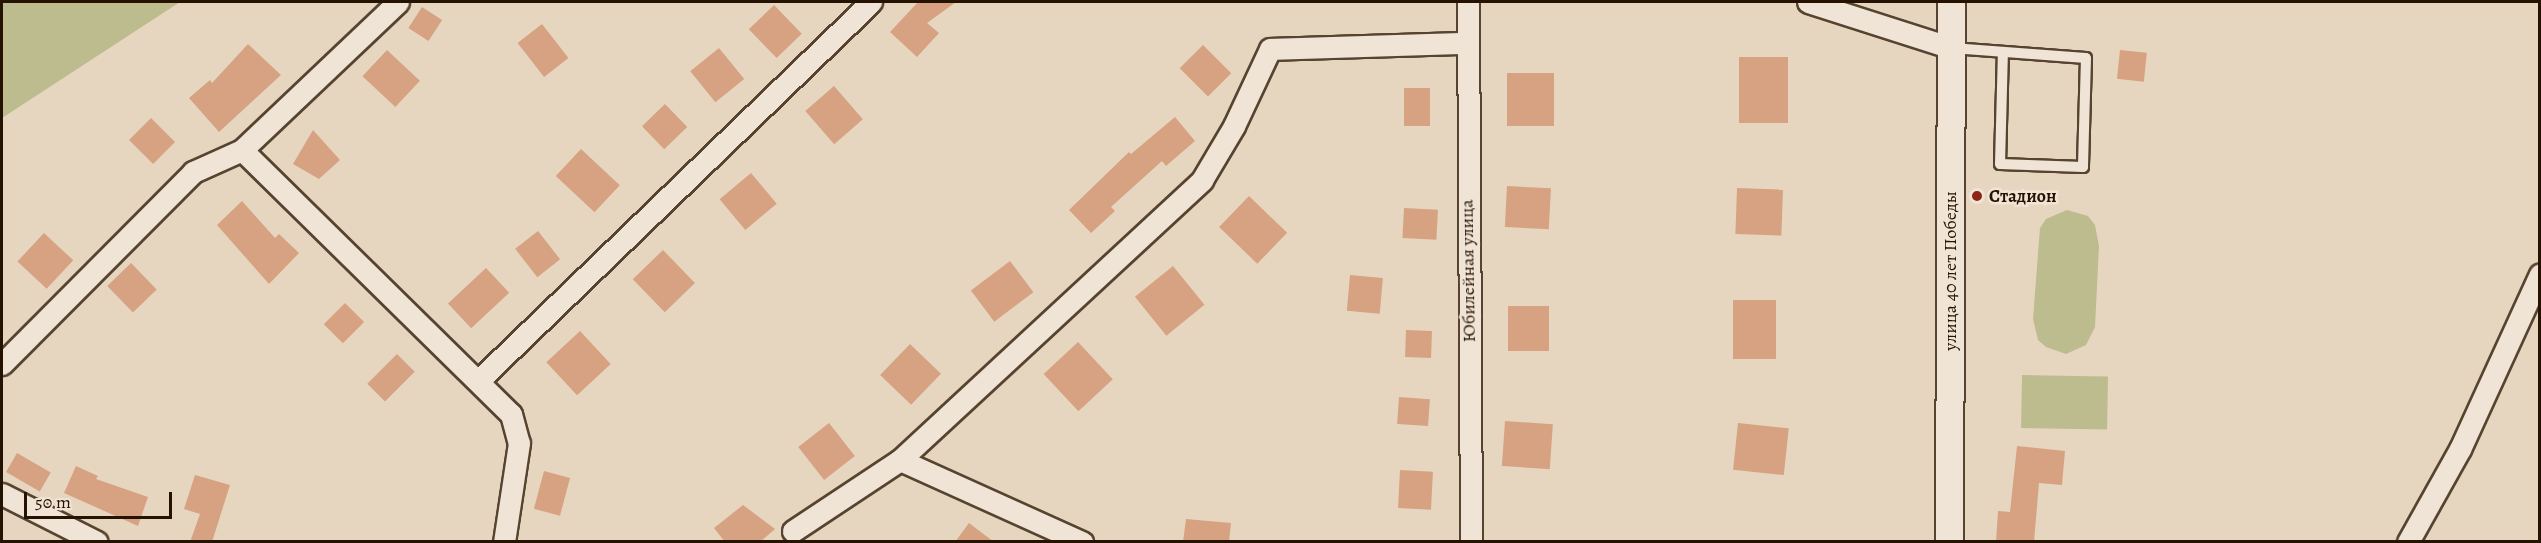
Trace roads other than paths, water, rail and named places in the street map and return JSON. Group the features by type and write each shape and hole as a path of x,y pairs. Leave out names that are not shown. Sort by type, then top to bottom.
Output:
{"street":[{"path":"2,364 193,172 242,150 398,2"},
{"path":"478,381 871,2"},
{"name":"Юбилейная улица","path":"1468,2 1466,43 1471,542"},
{"path":"1808,2 1952,48"},
{"name":"улица 40 лет Победы","path":"1949,542 1951,2"},
{"path":"793,531 900,460 1202,180 1234,126 1270,49 1466,43"},
{"path":"242,150 511,414 519,443 504,542"},
{"path":"2408,542 2460,449 2540,274"},
{"path":"900,460 1082,542"},
{"path":"2,494 97,542"}],"lane":[{"path":"1952,48 2086,58 2083,167 2000,164 2003,53"}],"place":[{"name":"Стадион","path":"1977,196"}]}
